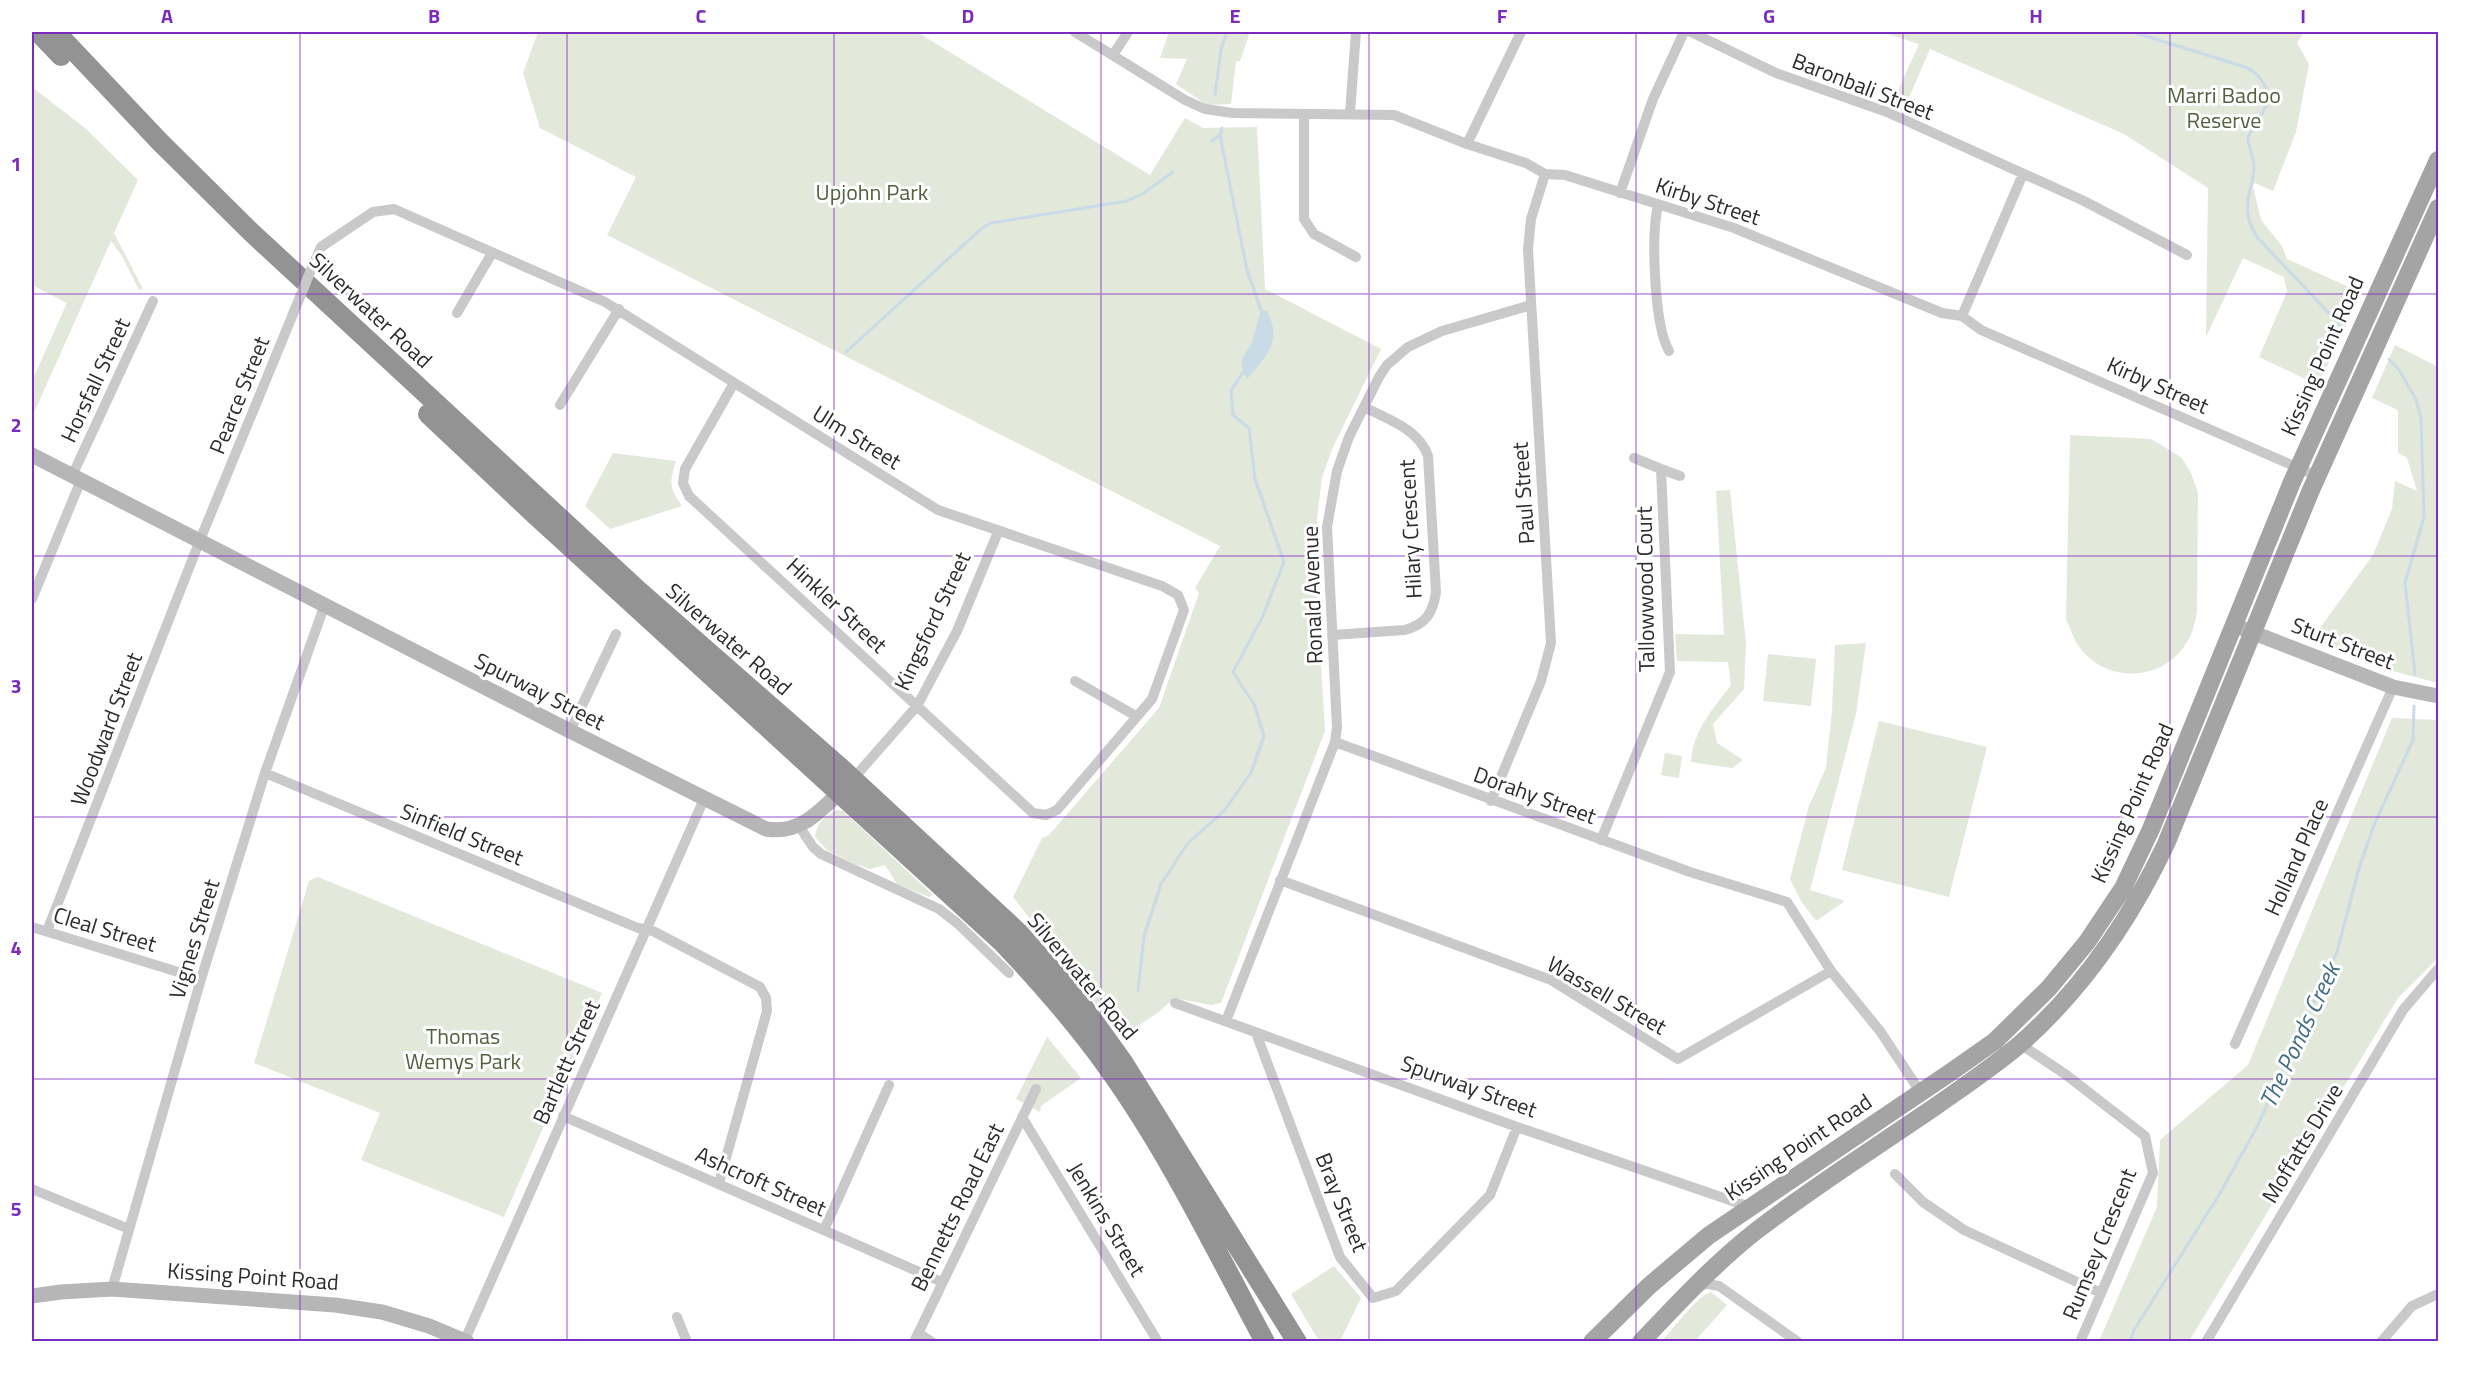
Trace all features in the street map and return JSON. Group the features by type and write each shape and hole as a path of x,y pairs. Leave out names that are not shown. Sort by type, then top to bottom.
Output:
{"highway":[{"name":"Silverwater Road","path":"38,32 621,575 853,779 1011,926 1080,1002 1123,1062 1297,1341"},
{"name":"Silverwater Road","path":"56,32 116,106 242,241 532,513 1002,942 1051,995 1102,1060 1165,1157 1264,1341"}],"main road":[{"name":"Kissing Point Road","path":"1592,1341 1682,1256 1750,1207 1995,1041 2030,1009 2068,966 2109,910 2147,838 2298,468 2439,160"},
{"name":"Kissing Point Road","path":"1641,1341 1692,1288 1758,1230 1983,1073 2020,1044 2078,985 2116,934 2139,897 2166,844 2317,476 2439,208"}],"street":[{"name":"Kirby Street","path":"1075,32 1185,100 1205,109 1233,113 1394,115 1467,144 1526,163 1545,174 1565,175 1734,228 1942,313 1962,316 1981,330 2317,476"},
{"path":"1113,55 1128,32"},
{"path":"1350,113 1356,32"},
{"path":"1467,144 1521,32"},
{"path":"1620,193 1653,99 1684,32"},
{"name":"Baronbali Street","path":"1690,32 1776,73 1887,112 2084,201 2187,255"},
{"path":"1304,115 1304,219 1314,234 1356,257"},
{"name":"Paul Street","path":"1491,801 1541,681 1551,643 1528,235 1545,174"},
{"path":"1962,316 2023,174"},
{"path":"1658,205 1654,228 1659,322 1663,341 1669,351"},
{"name":"Ulm Street","path":"313,265 321,247 373,212 394,209 619,309 938,510 1162,586 1178,595 1184,610 1152,699 1057,810"},
{"path":"457,313 492,253"},
{"name":"Pearce Street","path":"201,540 313,265"},
{"name":"Horsfall Street","path":"32,599 77,478 153,301"},
{"name":"Ronald Avenue","path":"1335,742 1337,727 1327,526 1337,471 1364,407 1387,365 1408,346 1442,331 1531,305"},
{"path":"560,405 619,309"},
{"name":"Hinkler Street","path":"734,383 685,468 683,483 689,496 1033,813 1046,815 1057,810"},
{"name":"Hilary Crescent","path":"1332,635 1405,630 1417,627 1431,614 1436,599 1428,456 1424,446 1409,431 1364,407"},
{"name":"Spurway Street","path":"32,455 704,799 766,828 781,831 799,826"},
{"path":"1634,458 1680,476"},
{"name":"Tallowwood Court","path":"1601,840 1670,672 1661,469"},
{"name":"Kingsford Street","path":"799,826 853,779 917,706 957,631 998,532"},
{"name":"Woodward Street","path":"47,931 201,540"},
{"name":"Vignes Street","path":"112,1289 201,979 265,773 325,604"},
{"name":"Sturt Street","path":"2233,625 2393,687 2439,696"},
{"path":"570,731 616,634"},
{"path":"1075,681 1136,716"},
{"name":"Holland Place","path":"2235,1044 2393,687"},
{"path":"1226,1021 1335,742"},
{"name":"Dorahy Street","path":"1335,742 1690,872 1787,902 1832,971 1880,1031 1921,1093"},
{"name":"Sinfield Street","path":"265,773 645,930 653,931 760,987 766,998 767,1011 763,1032 719,1183"},
{"name":"Bartlett Street","path":"465,1341 704,799"},
{"path":"799,826 813,847 821,854 946,913 1009,973"},
{"name":"Wassell Street","path":"1280,880 1551,980 1678,1059 1832,971"},
{"name":"Cleal Street","path":"32,927 201,979"},
{"name":"Moffatts Drive","path":"2206,1341 2403,1010 2439,969"},
{"name":"Spurway Street","path":"1175,1003 1516,1127 1750,1207"},
{"name":"Bray Street","path":"1256,1033 1340,1257 1373,1298 1396,1291 1490,1195 1516,1127"},
{"name":"Rumsey Crescent","path":"2020,1044 2065,1074 2145,1136 2153,1173 2080,1341"},
{"path":"824,1230 889,1085"},
{"name":"Bennetts Road East","path":"916,1337 1036,1089"},
{"name":"Ashcroft Street","path":"563,1116 942,1281"},
{"name":"Jenkins Street","path":"1022,1117 1158,1341"},
{"path":"1895,1174 1923,1202 1964,1230 2101,1293"},
{"path":"32,1189 129,1229"},
{"path":"1692,1288 1707,1284 1719,1286 1798,1341"},
{"name":"Kissing Point Road","path":"32,1296 90,1289 112,1289 358,1308 382,1312 429,1326 465,1341"},
{"path":"2381,1341 2412,1306 2439,1294"},
{"path":"677,1317 687,1341 699,1341"},
{"path":"916,1337 932,1341"}],"green space":[{"name":"Upjohn Park","path":"538,32 917,32 1150,175 1185,118 1203,128 1257,127 1265,289 1381,349 1333,447 1322,477 1317,519 1316,579 1325,731 1221,1003 1211,1005 1174,998 1160,1011 1122,1037 1013,897 1042,838 1049,835 1159,708 1199,593 1195,588 1220,546 607,235 636,177 540,128 523,73"},
{"path":"1169,32 1250,32 1240,61 1236,61 1231,104 1207,105 1176,84 1187,59 1160,58"},
{"name":"Marri Badoo Reserve","path":"1882,32 2304,32 2297,43 2309,64 2296,132 2273,191 2255,183 2253,186 2261,220 2282,246 2287,259 2362,293 2318,385 2259,357 2287,291 2284,277 2243,258 2206,337 2208,188 2124,134 1930,49 1904,109 1892,104 1919,44"},
{"path":"32,87 85,128 138,180 114,233 143,289 139,290 122,256 111,241 32,417 32,381 67,303 32,285"},
{"path":"2395,345 2438,367 2438,683 2381,668 2312,639 2373,555 2392,509 2395,481 2417,491 2407,458 2398,453 2398,410 2372,398"},
{"path":"2070,435 2151,439 2181,457 2191,473 2198,493 2197,612 2194,627 2187,642 2176,656 2164,665 2149,671 2133,674 2103,667 2089,658 2078,645 2066,619"},
{"path":"613,453 676,461 672,474 672,489 682,506 610,529 585,506"},
{"path":"1730,490 1746,643 1744,689 1713,724 1717,743 1743,760 1732,768 1691,762 1700,730 1731,685 1728,662 1677,661 1675,634 1724,635 1716,491"},
{"path":"1866,643 1856,714 1810,890 1845,901 1816,921 1801,901 1790,879 1809,806 1826,768 1832,711 1835,645"},
{"path":"1768,654 1816,659 1811,706 1763,701"},
{"path":"2392,718 2438,720 2438,958 2398,998 2189,1341 2099,1341 2157,1207 2160,1140 2248,1065"},
{"path":"1879,721 1987,747 1949,897 1842,870"},
{"path":"1665,753 1682,756 1679,778 1661,775"},
{"path":"837,810 843,811 933,895 929,897 897,884 885,865 870,869 828,851 815,837 816,832 822,820"},
{"name":"Thomas Wemys Park","path":"318,877 602,993 504,1217 361,1160 380,1113 254,1063 309,881"},
{"path":"1047,1037 1081,1078 1041,1106 1040,1112 1016,1099"},
{"path":"1334,1266 1361,1298 1340,1341 1319,1341 1291,1294"},
{"path":"1711,1292 1727,1305 1695,1341 1662,1341 1692,1307"}],"water":[{"path":"1261,310 1267,311 1272,322 1273,340 1266,356 1247,379 1242,362 1253,339"}],"waterway":[{"path":"1215,95 1221,49 1227,32"},
{"name":"The Ponds Creek","path":"2133,32 2245,67 2262,81 2269,101 2248,137 2254,165 2247,210 2249,218 2257,237 2342,327"},
{"path":"1222,128 1220,135 1247,270 1262,313"},
{"path":"1212,141 1220,135"},
{"path":"846,352 981,229 991,223 1127,201 1144,193 1173,172"},
{"name":"The Ponds Creek","path":"2389,359 2399,370 2416,399 2421,418 2424,517 2405,583 2415,674"},
{"path":"1138,991 1144,936 1161,884 1188,843 1224,811 1251,773 1264,736 1254,704 1233,672 1262,618 1284,562 1255,479 1249,428 1233,415 1231,391 1245,369"},
{"name":"The Ponds Creek","path":"2130,1342 2134,1330 2219,1195 2257,1127 2337,952 2359,868 2374,825 2413,740 2414,706"}]}
